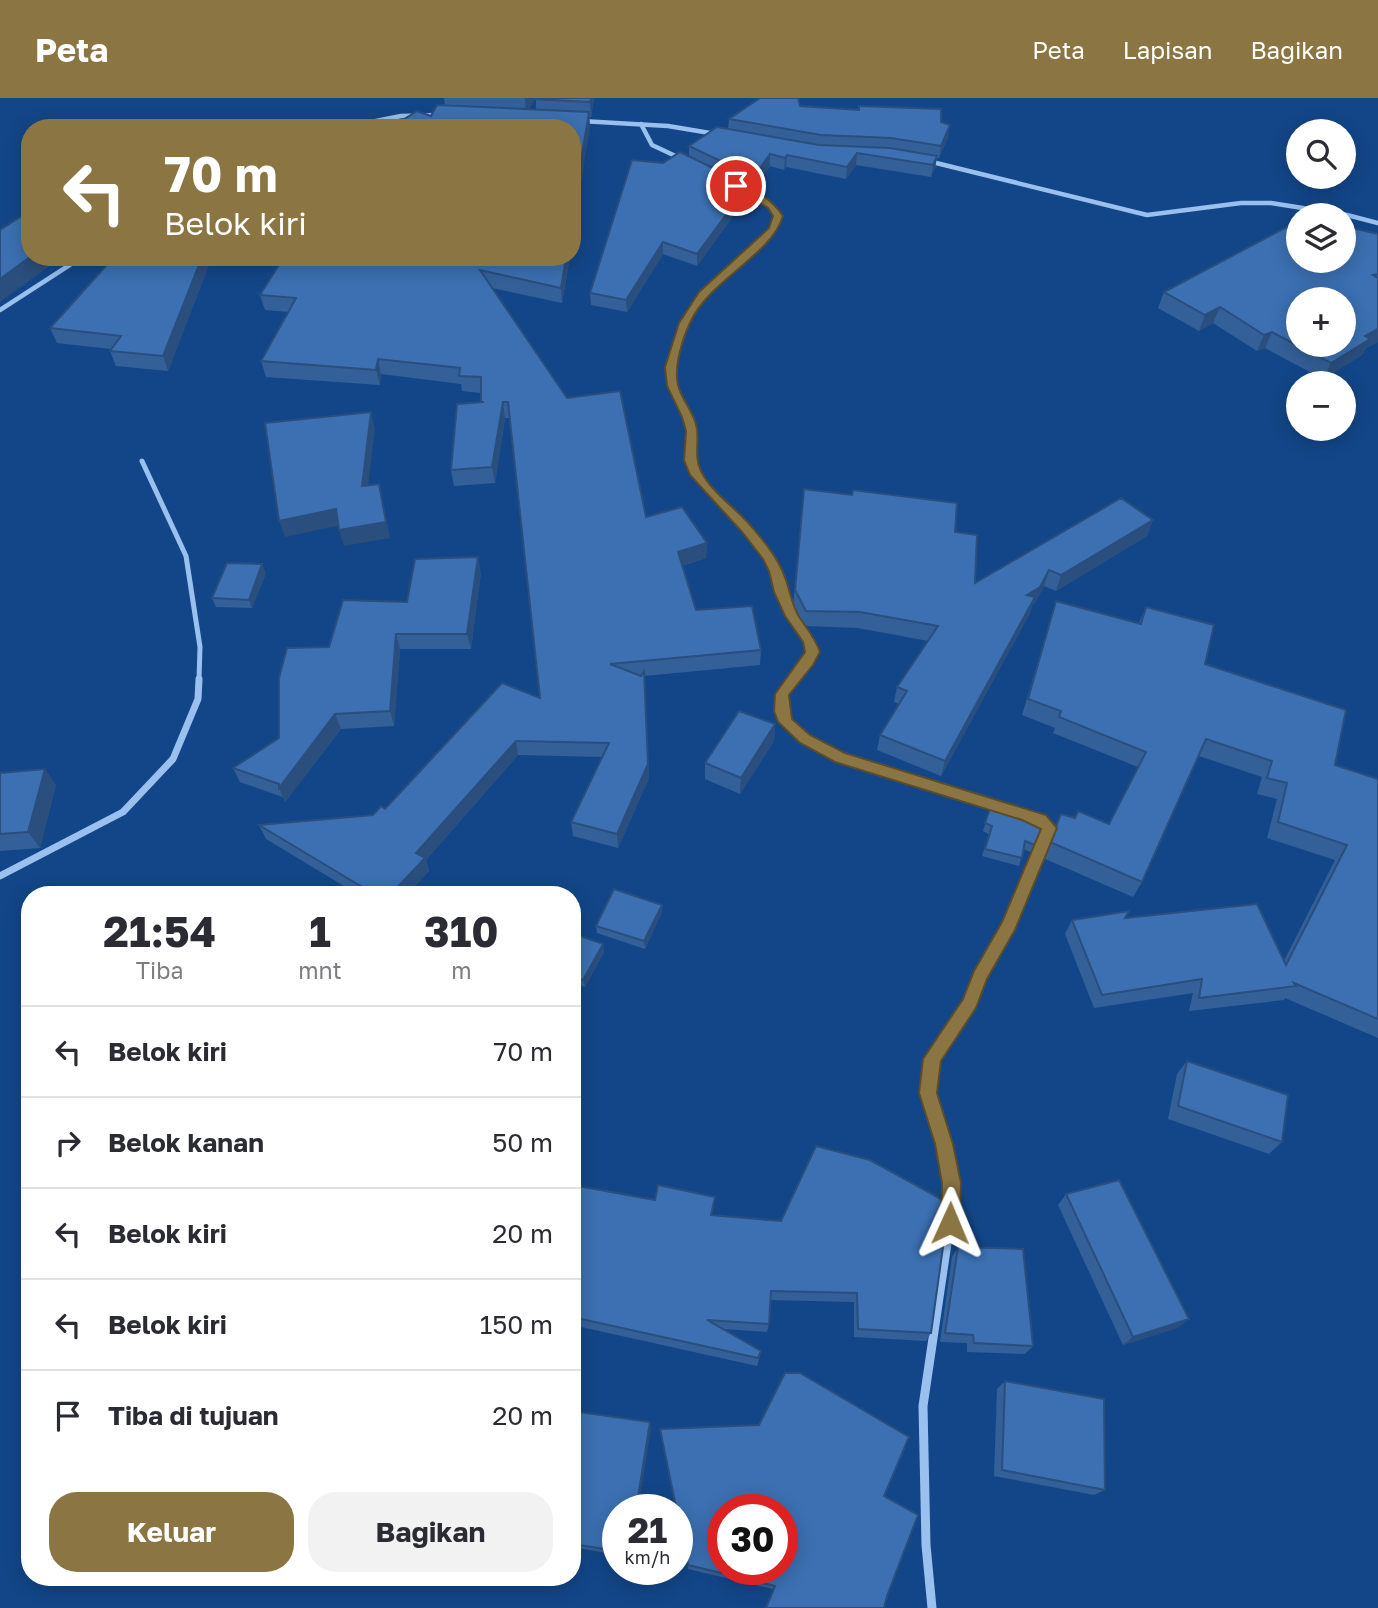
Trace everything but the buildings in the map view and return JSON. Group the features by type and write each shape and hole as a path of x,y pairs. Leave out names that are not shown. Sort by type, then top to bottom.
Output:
{"street":[{"path":"390,119 451,115"},
{"path":"581,122 640,124 721,135"},
{"path":"640,124 652,145 689,162"},
{"path":"922,160 1147,215 1241,203 1271,203 1307,207 1378,223"},
{"path":"733,184 771,206 778,216 774,229 702,294 684,323 671,367 673,386 692,431 690,460 696,475 767,556 776,570 781,592 792,616 810,641 813,652 808,662 782,694 785,722 805,739 840,758 1013,811"},
{"path":"0,310 68,266"},
{"path":"0,876 123,812 173,759 198,699 200,647 186,556 142,461"},
{"path":"932,1608 926,1545 923,1406 950,1223 951,1183 944,1144 928,1093 932,1059 970,1003 980,976 1009,925 1049,828 1032,817"}],"route":[{"path":"736,186 771,206 778,216 774,229 702,294 684,323 671,367 673,386 692,431 690,460 696,475 767,556 776,570 781,592 792,616 810,641 813,652 808,662 782,694 785,722 805,739 840,758 1040,819 1049,828 1009,925 980,976 970,1003 932,1059 928,1093 944,1144 951,1183 950,1223"}]}
